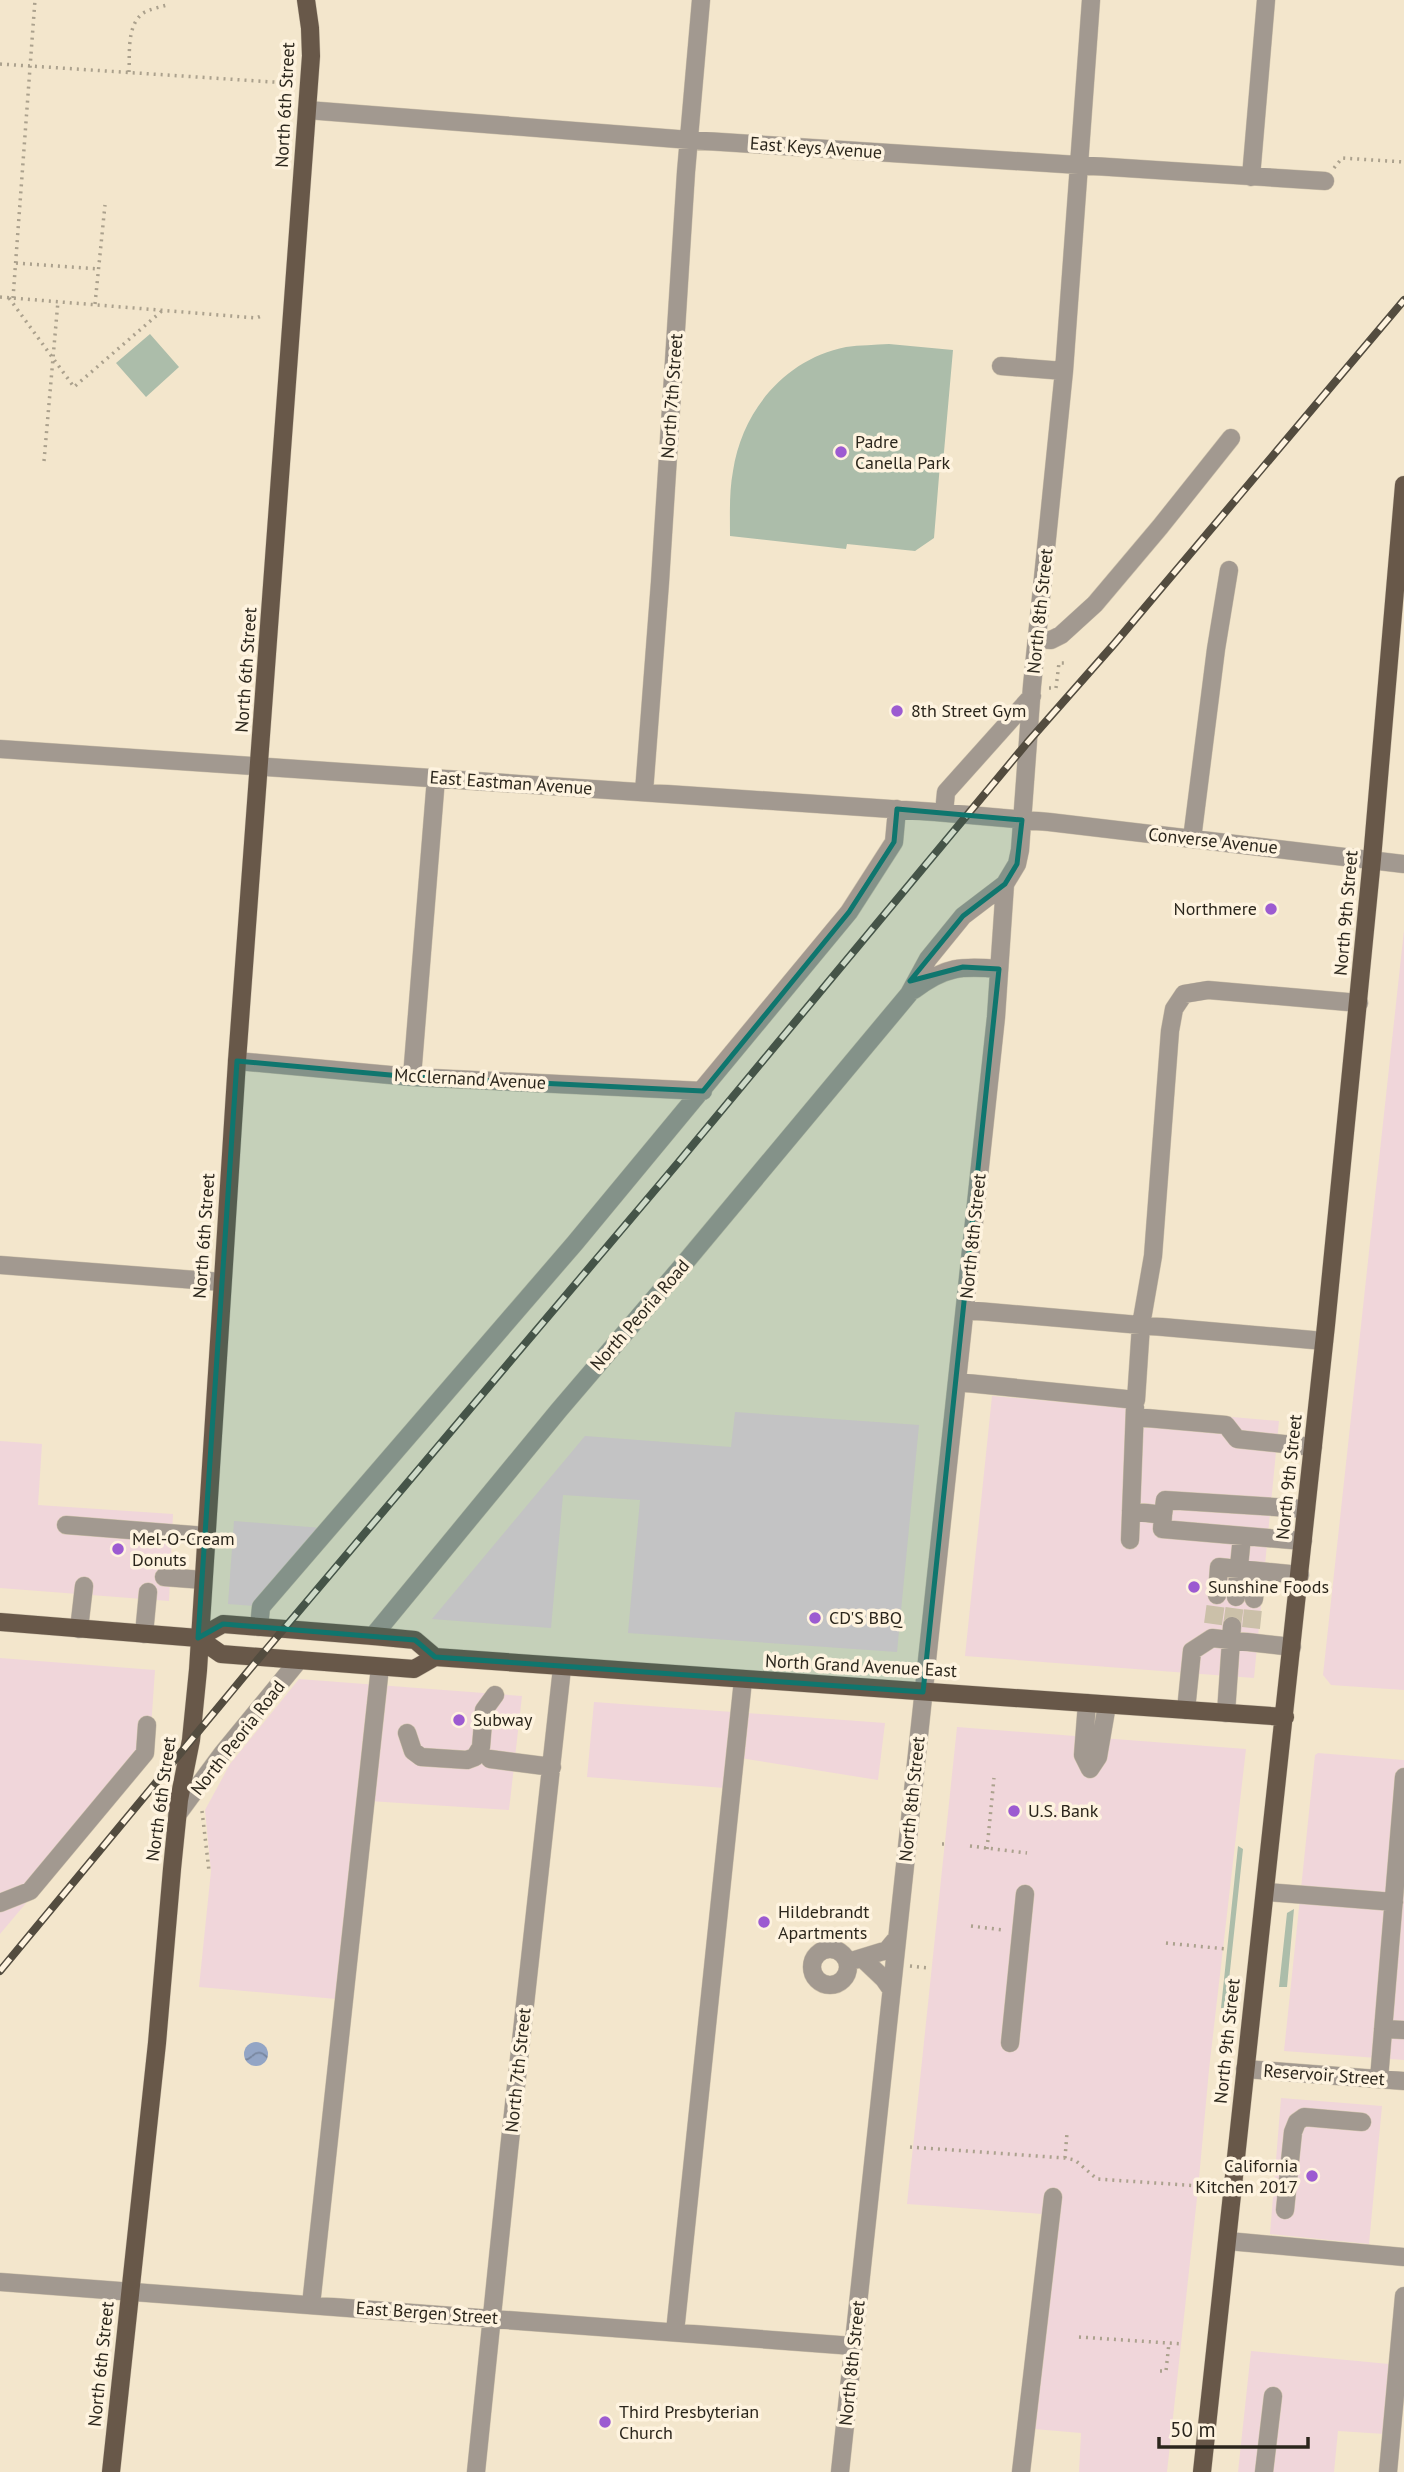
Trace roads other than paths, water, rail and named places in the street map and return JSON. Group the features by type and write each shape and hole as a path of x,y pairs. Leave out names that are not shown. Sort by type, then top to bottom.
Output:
{"main road":[{"name":"North 6th Street","path":"111,2472 157,2043 177,1815 191,1741 237,1061 311,56 306,0"},
{"name":"North 9th Street","path":"1202,2472 1285,1717 1359,1003 1404,485"},
{"name":"North Grand Avenue East","path":"0,1622 198,1638 221,1654 380,1667 414,1669 435,1657 1285,1717"},
{"name":"North Grand Avenue East","path":"198,1638 223,1624 373,1636 415,1640 435,1657"}],"street":[{"name":"North 7th Street","path":"644,792 701,0"},
{"name":"North 8th Street","path":"840,2472 965,1310 1005,884 1017,864 1039,692 1037,639 1063,371 1091,0"},
{"path":"1251,177 1266,0"},
{"name":"East Keys Avenue","path":"307,110 690,140 1325,181"},
{"path":"1001,366 1063,371"},
{"path":"1037,639 1051,640 1061,635 1095,604 1231,438"},
{"path":"1192,839 1216,649 1229,570"},
{"path":"944,813 946,792 1039,692"},
{"name":"East Eastman Avenue","path":"0,749 897,809 1023,820"},
{"path":"412,1077 436,778"},
{"path":"259,1627 261,1607 575,1243 849,912 894,842 897,809"},
{"name":"Converse Avenue","path":"1023,820 1404,863"},
{"name":"North Peoria Road","path":"373,1636 541,1431 909,994 928,959 963,916 1005,884"},
{"name":"North Peoria Road","path":"909,994 934,975 963,967 999,969"},
{"path":"1130,1540 1141,1325 1153,1256 1170,1031 1174,1009 1184,994 1208,990 1359,1003"},
{"name":"McClernand Avenue","path":"237,1061 412,1077 703,1091"},
{"path":"0,1265 222,1282"},
{"path":"965,1310 1324,1341"},
{"path":"957,1382 1135,1408 1226,1425 1237,1439 1313,1447"},
{"path":"1303,1541 1162,1529 1163,1515 1165,1500 1306,1509"},
{"path":"1231,1503 1238,1569 1236,1597"},
{"path":"1130,1511 1163,1515"},
{"path":"66,1525 206,1536"},
{"path":"1217,1595 1219,1567 1300,1575"},
{"path":"1254,1599 1257,1571"},
{"path":"164,1577 203,1580"},
{"path":"79,1629 83,1586"},
{"path":"144,1634 148,1592"},
{"path":"1186,1710 1192,1651 1213,1631 1250,1635 1292,1647"},
{"path":"1226,1713 1231,1633"},
{"name":"North Peoria Road","path":"177,1815 222,1754 299,1660"},
{"path":"311,2305 380,1667"},
{"name":"North 7th Street","path":"476,2472 562,1668"},
{"path":"675,2332 743,1680"},
{"path":"407,1733 413,1751 421,1757 467,1760 475,1757 481,1747 484,1710 495,1695"},
{"path":"1087,1703 1083,1755 1090,1769 1098,1757 1107,1704"},
{"path":"0,1903 30,1891 145,1753 147,1725"},
{"path":"491,1759 552,1767"},
{"path":"1379,2079 1404,1777"},
{"path":"1265,1892 1394,1902"},
{"path":"1010,2043 1025,1894"},
{"path":"891,1989 884,1979 855,1961 887,1950 897,1938"},
{"path":"1383,2029 1404,2030"},
{"name":"Reservoir Street","path":"1245,2070 1404,2081"},
{"path":"1284,2210 1293,2132 1297,2122 1304,2117 1362,2122"},
{"path":"1021,2472 1054,2197"},
{"path":"1228,2241 1404,2257"},
{"name":"East Bergen Street","path":"0,2282 853,2346"},
{"path":"1388,2472 1404,2296"},
{"path":"1264,2472 1273,2396"}],"water":[{"path":"256,2042 267,2049 268,2054 261,2065 256,2066 245,2059 244,2054 251,2043"}],"tunnel":[{"path":"1213,1624 1217,1595"},
{"path":"1232,1626 1236,1597"},
{"path":"1251,1628 1254,1599"}],"railway":[{"path":"0,1971 1027,743 1115,643 1404,300"}],"place":[{"name":"Padre Canella Park","path":"841,452"},
{"name":"8th Street Gym","path":"897,711"},
{"name":"Northmere","path":"1271,909"},
{"name":"Mel-O-Cream Donuts","path":"118,1549"},
{"name":"Sunshine Foods","path":"1194,1587"},
{"name":"CD'S BBQ","path":"815,1618"},
{"name":"Subway","path":"459,1720"},
{"name":"U.S. Bank","path":"1014,1811"},
{"name":"Hildebrandt Apartments","path":"764,1922"},
{"name":"California Kitchen 2017","path":"1312,2176"},
{"name":"Third Presbyterian Church","path":"605,2422"}]}
